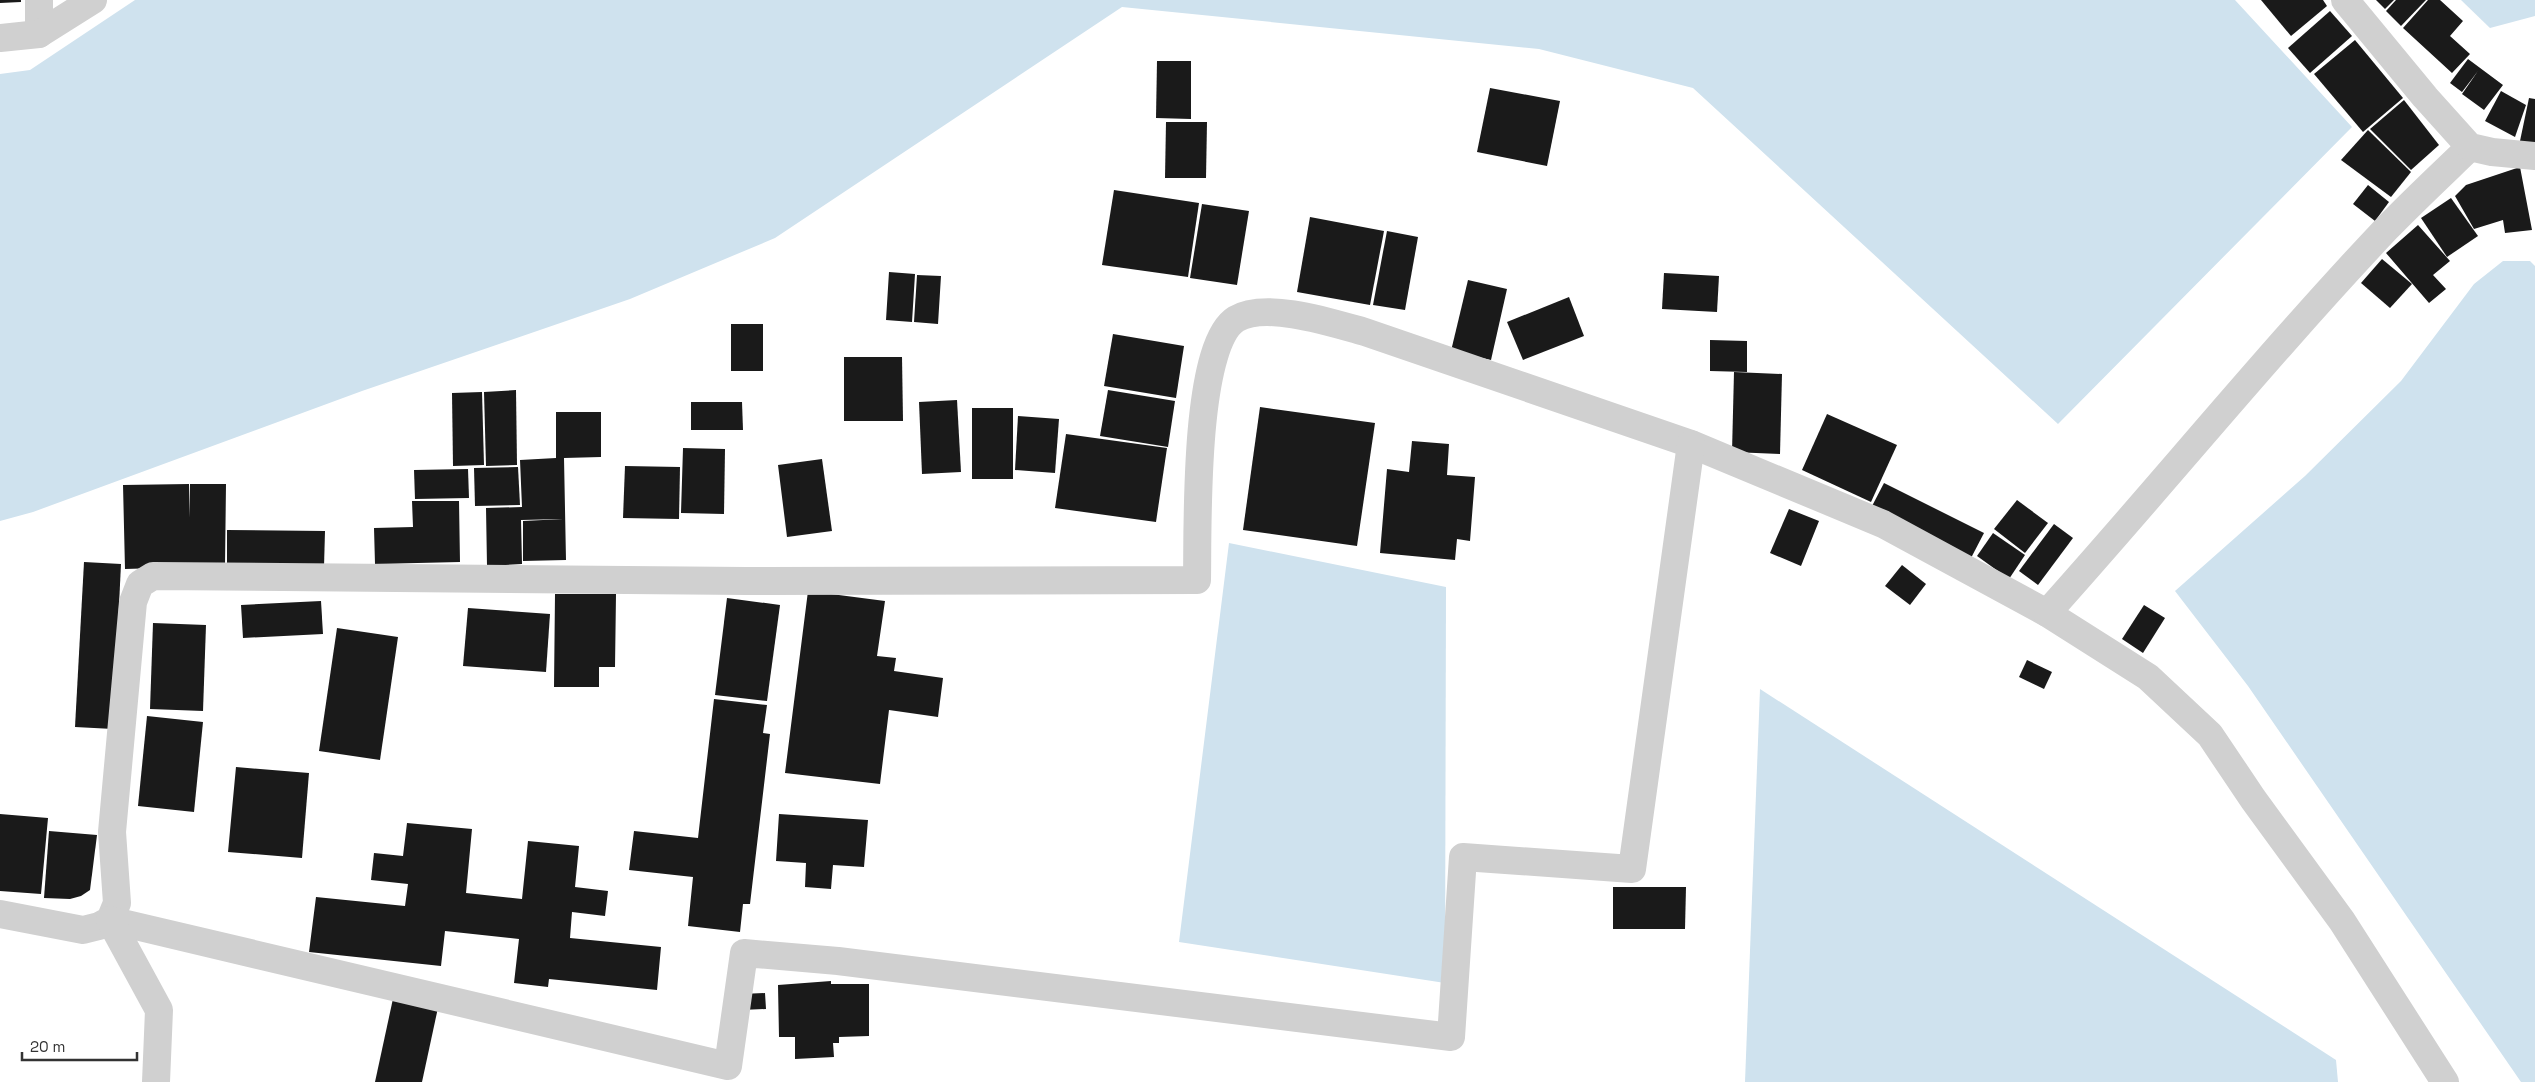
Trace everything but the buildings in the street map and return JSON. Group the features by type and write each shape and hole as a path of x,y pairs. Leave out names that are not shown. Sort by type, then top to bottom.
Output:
{"street":[{"path":"38,34 39,0"},
{"path":"0,38 38,34 93,0"},
{"path":"2344,0 2425,97 2470,147 2492,152 2535,156"},
{"path":"2047,613 2135,515 2321,300 2387,228 2470,147"},
{"path":"0,914 83,930 99,926 110,920 117,903 112,832 134,602 140,584 153,576 746,581 1197,580 1200,444 1210,371 1223,335 1235,320 1255,312 1310,316 1365,332 1691,444 1883,524 2047,613 2148,677 2210,736 2342,922 2445,1082"},
{"path":"110,920 728,1066 744,953 838,961 1451,1037 1464,857 1632,869 1691,444"},
{"path":"110,920 159,1010 156,1082"}],"water":[{"path":"135,0 2235,0 2352,127 2058,424 1693,88 1539,49 1122,7 775,238 630,299 362,391 33,512 0,521 0,74 30,70"},
{"path":"2461,0 2535,0 2535,16 2490,28"},
{"path":"2503,261 2530,261 2535,266 2535,1082 2521,1082 2248,686 2175,591 2305,476 2401,381 2474,284"},
{"path":"1229,543 1446,587 1445,983 1179,942"},
{"path":"1760,689 2336,1060 2338,1082 1745,1082"}]}
